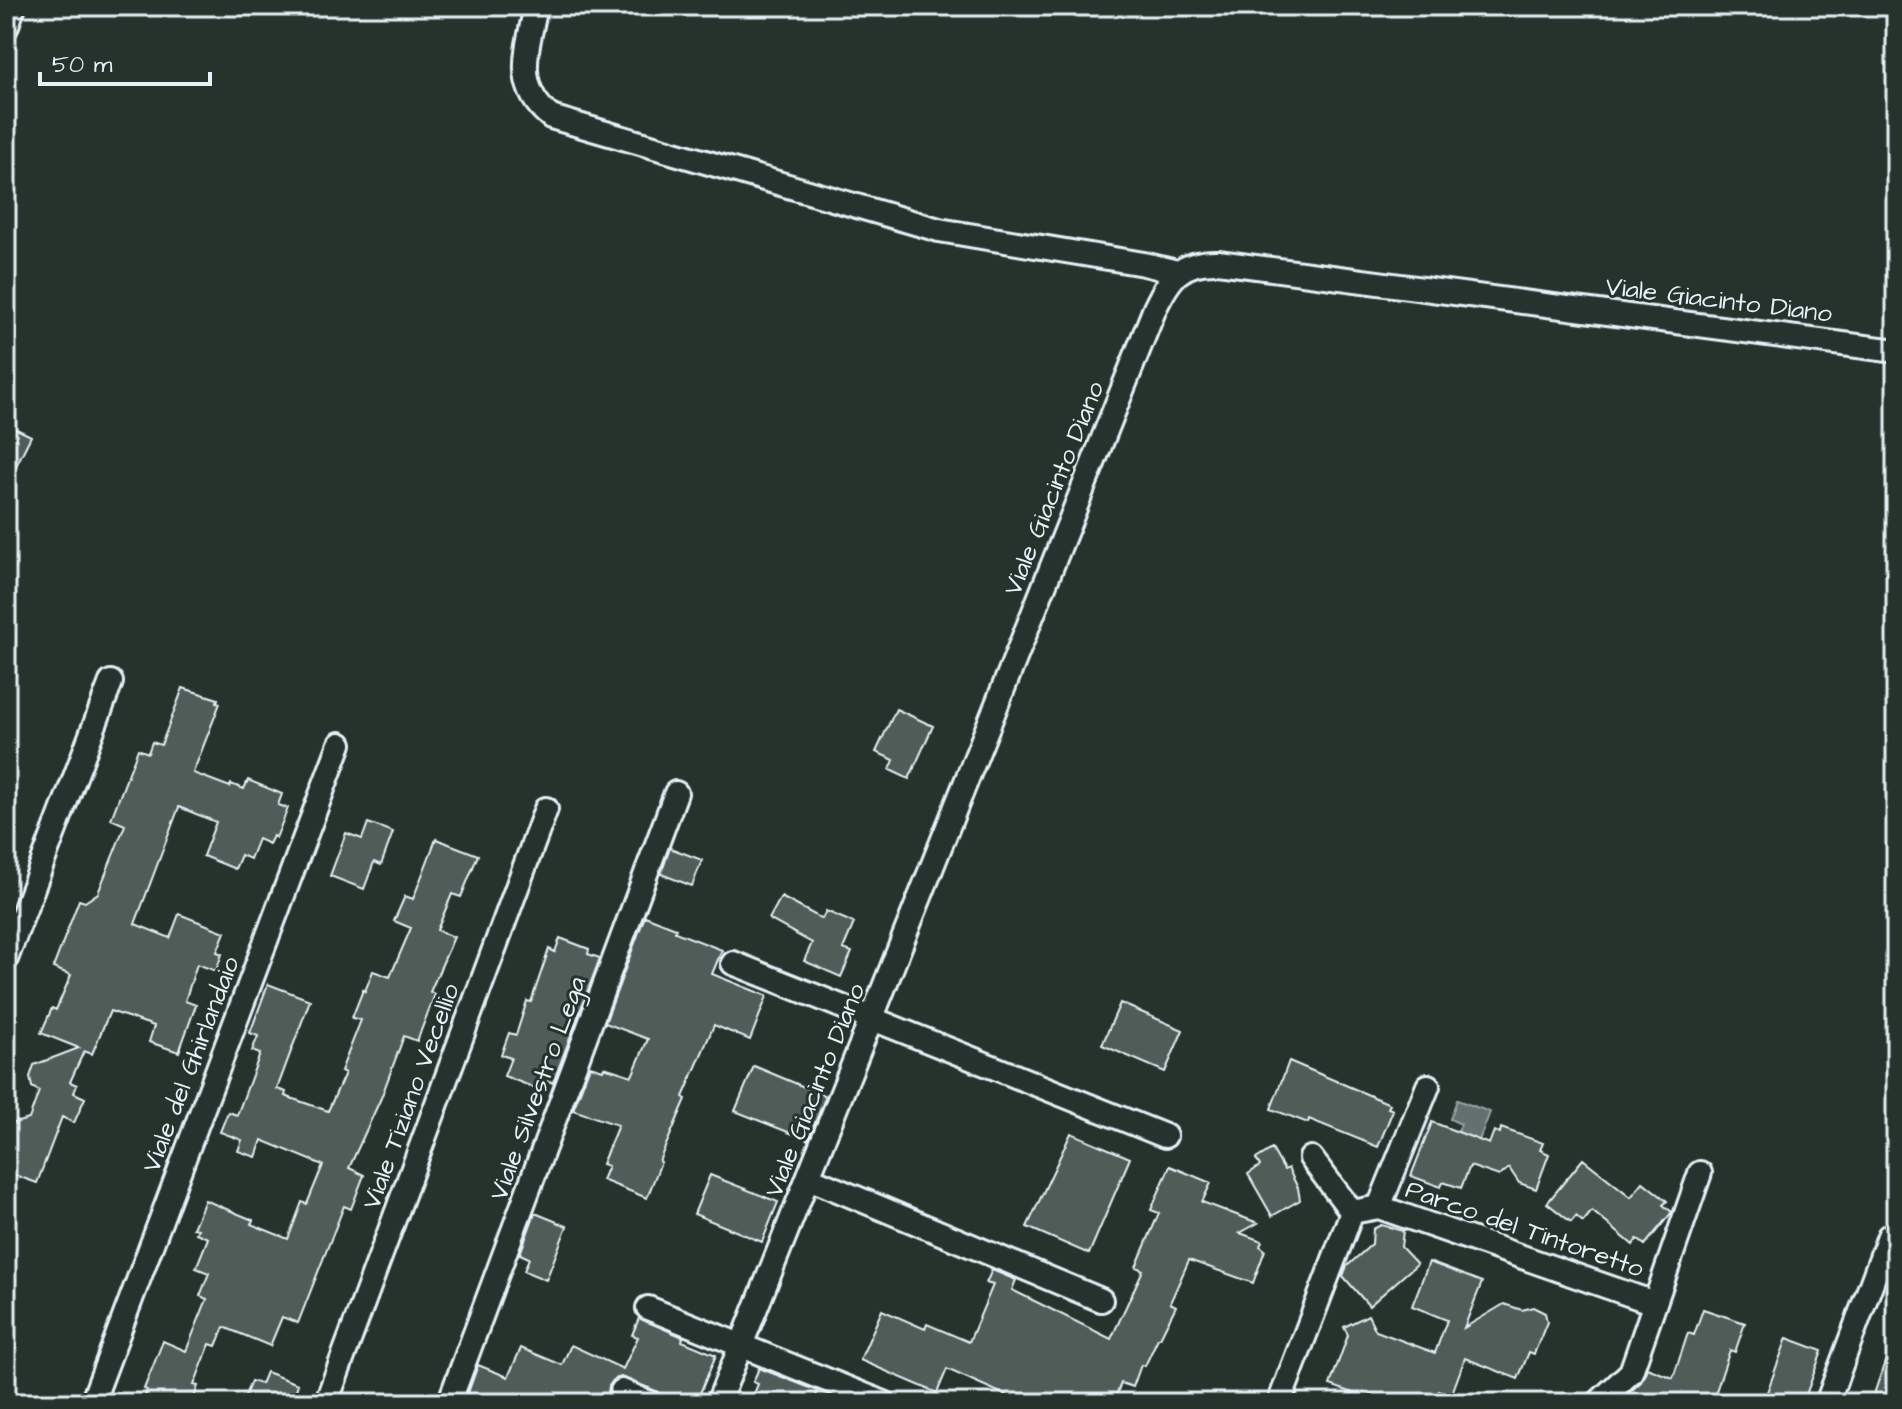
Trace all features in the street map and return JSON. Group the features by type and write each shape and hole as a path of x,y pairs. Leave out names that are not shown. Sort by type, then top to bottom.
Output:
{"street":[{"path":"6,28 14,6"},
{"path":"536,6 525,61 526,76 532,99 551,117 939,230 1177,272"},
{"name":"Viale Giacinto Diano","path":"718,1403 1155,308 1177,272 1199,263 1218,262 1896,351"},
{"path":"6,959 111,682"},
{"name":"Viale del Ghirlandaio","path":"92,1403 340,744"},
{"name":"Viale Silvestro Lega","path":"449,1403 676,793"},
{"name":"Viale Tiziano Vecellio","path":"326,1403 546,809"},
{"path":"733,963 1165,1136"},
{"name":"Parco del Tintoretto","path":"1379,1207 1428,1086"},
{"path":"1279,1403 1352,1212 1311,1158"},
{"name":"Parco del Tintoretto","path":"1598,1403 1631,1372 1700,1173"},
{"path":"809,1178 1101,1300"},
{"name":"Parco del Tintoretto","path":"1352,1212 1379,1207 1654,1303"},
{"path":"1827,1403 1889,1236"},
{"path":"648,1308 884,1403"},
{"path":"622,1391 650,1403"}],"shaded area":[{"path":"1457,1100 1490,1112 1478,1143 1458,1132 1461,1124 1450,1119"}],"building":[{"path":"6,424 31,436 6,486"},
{"path":"183,688 218,699 220,703 193,773 244,789 248,780 282,794 278,805 288,808 276,838 273,836 269,844 258,839 250,859 241,855 235,869 203,856 216,822 179,807 135,924 170,938 179,914 225,932 217,952 222,954 216,971 197,964 185,1001 196,1005 179,1052 149,1042 154,1026 110,1011 92,1054 84,1051 70,1082 77,1085 74,1093 85,1098 74,1123 62,1117 37,1183 6,1172 6,1133 10,1124 29,1119 39,1091 32,1087 30,1077 34,1065 79,1048 41,1033 52,1008 56,1010 71,975 53,968 79,900 85,902 98,893 125,825 111,819 138,749 148,753 152,742 161,745"},
{"path":"896,709 933,726 909,779 890,770 894,760 876,752"},
{"path":"368,823 393,832 381,865 374,862 364,889 330,876 346,833 362,839"},
{"path":"436,839 478,855 461,897 452,894 437,930 454,937 430,992 435,994 417,1041 404,1036 381,1098 349,1168 364,1175 351,1209 344,1206 298,1323 282,1317 270,1346 224,1327 216,1346 210,1344 194,1385 198,1386 192,1403 142,1403 147,1390 144,1389 163,1341 186,1351 207,1299 200,1296 209,1273 196,1268 208,1238 196,1233 198,1229 193,1228 205,1200 288,1239 302,1202 307,1204 323,1165 262,1140 256,1157 238,1151 242,1140 220,1132 228,1112 237,1115 260,1054 252,1051 258,1036 250,1033 268,984 310,1000 277,1089 286,1092 285,1096 328,1111 345,1073 341,1071 361,1020 352,1018 363,990 373,971 390,977 411,928 394,921 405,896 413,899"},
{"path":"670,848 702,860 692,886 661,874"},
{"path":"781,897 822,919 826,911 854,923 843,949 852,952 841,977 804,961 812,943 769,919"},
{"path":"645,916 676,928 675,932 722,950 712,974 767,996 750,1040 714,1025 683,1097 686,1099 647,1198 602,1180 608,1166 602,1164 618,1125 573,1110 590,1066 632,1076 648,1039 605,1023"},
{"path":"560,938 589,949 588,954 600,958 553,1083 546,1080 544,1085 537,1082 535,1088 504,1076 511,1058 501,1055 509,1033 516,1035 527,1001 531,1002 549,949 555,952"},
{"path":"1120,1003 1183,1030 1165,1072 1102,1045"},
{"path":"1289,1061 1390,1104 1388,1108 1393,1110 1378,1147 1309,1119 1308,1123 1271,1109"},
{"path":"754,1066 826,1096 808,1140 735,1111"},
{"path":"1432,1122 1489,1144 1494,1131 1500,1133 1501,1128 1543,1143 1540,1150 1549,1154 1536,1189 1519,1183 1509,1168 1499,1176 1470,1166 1461,1188 1443,1182 1441,1187 1411,1176"},
{"path":"1071,1133 1130,1158 1089,1254 1027,1227"},
{"path":"1272,1149 1284,1170 1288,1168 1300,1200 1272,1216 1248,1174 1260,1166 1256,1159"},
{"path":"1583,1159 1631,1197 1643,1182 1667,1201 1663,1205 1672,1212 1645,1245 1637,1239 1633,1245 1592,1211 1583,1222 1576,1216 1571,1222 1547,1203"},
{"path":"1170,1166 1211,1183 1202,1202 1258,1223 1240,1233 1262,1241 1260,1246 1265,1250 1253,1283 1189,1260 1170,1303 1176,1306 1160,1338 1145,1366 1141,1365 1133,1387 1121,1383 1113,1403 1023,1403 947,1369 937,1393 860,1360 882,1310 925,1329 927,1324 969,1342 993,1285 986,1283 992,1270 1016,1280 1012,1290 1111,1339 1143,1270 1136,1267 1159,1213 1151,1210"},
{"path":"710,1175 778,1202 762,1242 694,1214"},
{"path":"535,1213 567,1226 546,1280 524,1271 529,1258 520,1254"},
{"path":"1381,1225 1403,1231 1401,1247 1417,1264 1369,1306 1343,1276 1347,1266 1372,1244 1373,1229"},
{"path":"1429,1262 1482,1282 1464,1328 1504,1304 1522,1310 1533,1307 1545,1313 1547,1322 1534,1354 1529,1352 1518,1379 1465,1358 1451,1396 1439,1391 1435,1403 1398,1403 1371,1394 1368,1403 1349,1403 1353,1393 1330,1385 1348,1335 1344,1327 1368,1315 1376,1331 1435,1353 1447,1320 1412,1306"},
{"path":"1703,1309 1745,1323 1735,1352 1730,1350 1712,1403 1618,1403 1641,1382 1647,1368 1673,1378 1688,1333 1694,1335"},
{"path":"639,1318 716,1355 696,1403 664,1403 662,1395 656,1391 621,1377 614,1379 609,1386 608,1393 615,1403 470,1403 473,1395 468,1393 478,1365 508,1377 521,1348 562,1365 571,1345 623,1369 638,1337 632,1335"},
{"path":"1787,1338 1822,1351 1803,1403 1763,1403"},
{"path":"1893,1338 1896,1339 1896,1403 1871,1403"},
{"path":"759,1368 818,1391 813,1403 763,1403 752,1399 758,1384 753,1382"},
{"path":"266,1372 298,1384 294,1396 306,1403 242,1403 251,1381 261,1384"}]}
